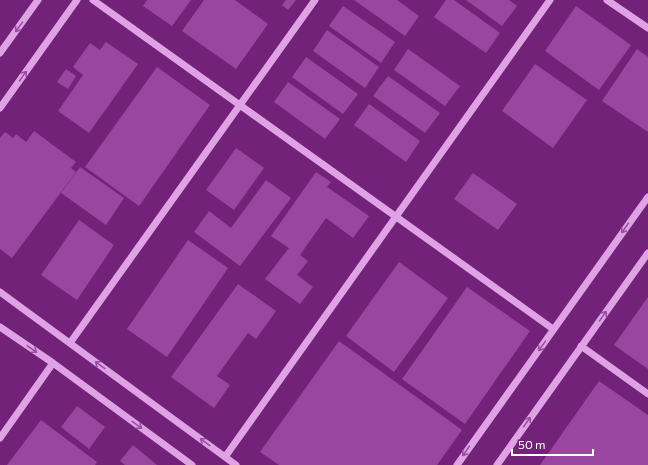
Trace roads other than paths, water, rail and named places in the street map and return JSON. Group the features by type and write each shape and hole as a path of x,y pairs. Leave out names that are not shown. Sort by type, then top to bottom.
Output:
{"street":[{"path":"0,53 38,0"},
{"path":"0,108 76,0"},
{"path":"93,0 553,329"},
{"path":"70,343 315,0"},
{"path":"225,457 550,0"},
{"path":"607,0 648,28"},
{"path":"457,465 648,196"},
{"path":"497,465 648,252"},
{"path":"0,292 236,465"},
{"path":"0,326 192,465"},
{"path":"581,346 648,394"},
{"path":"0,438 53,363"}]}
